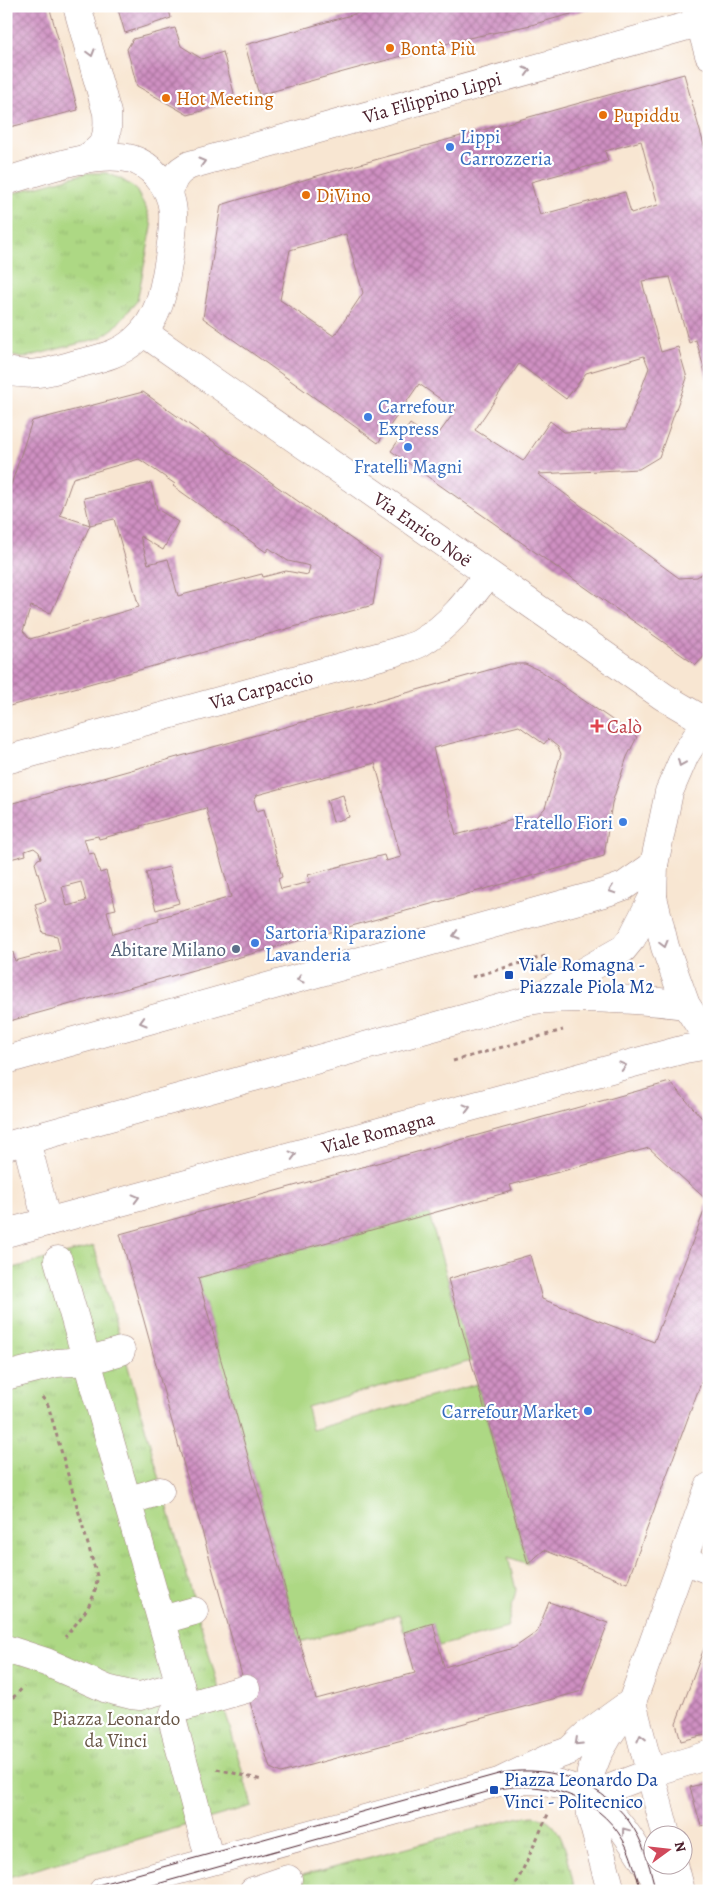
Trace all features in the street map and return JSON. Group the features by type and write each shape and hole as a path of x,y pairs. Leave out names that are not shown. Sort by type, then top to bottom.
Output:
{"street":[{"path":"78,6 108,120 107,133 102,144 98,150 82,160"},
{"path":"701,16 709,55"},
{"name":"Via Filippino Lippi","path":"169,193 176,174 190,165 701,16"},
{"path":"6,181 82,160 113,157 138,162 153,171 164,183 173,206 174,220 165,285 157,310 143,332 127,347 114,354 35,375 6,371"},
{"name":"Via Enrico Noë","path":"143,332 664,697 707,719"},
{"name":"Via Carpaccio","path":"7,759 419,644 444,626 464,607 488,574"},
{"path":"707,719 685,755 669,792 654,865 653,897 665,948 686,1005 709,1040"},
{"path":"6,1060 607,892 624,886 654,865"},
{"path":"47,1222 16,1143 535,999 623,949 632,938 653,897"},
{"path":"535,999 638,999 686,1005"},
{"name":"Viale Romagna","path":"6,1233 685,1049 709,1045"},
{"path":"58,1260 183,1696 172,1719 210,1861"},
{"path":"6,1376 57,1363 87,1361 121,1351"},
{"path":"611,1891 591,1816 589,1796 591,1772 598,1754 632,1702 709,1487"},
{"path":"127,1501 160,1491"},
{"path":"683,1560 709,1570"},
{"path":"162,1620 194,1611"},
{"path":"6,1649 46,1662 107,1689 131,1695 183,1696 246,1689"},
{"path":"632,1702 663,1824"},
{"path":"103,1891 498,1782 549,1758 569,1751 586,1735 632,1702"},
{"path":"589,1796 650,1773 709,1755"},
{"path":"498,1782 528,1780 548,1782 572,1788 589,1796 608,1811 623,1828 662,1891"},
{"path":"677,1874 681,1891"},
{"path":"252,1891 288,1879 284,1891"}],"path":[{"path":"472,977 548,956"},
{"path":"453,1061 567,1029"},
{"path":"37,1394 44,1398 48,1405 97,1576 95,1594 85,1613 46,1662"},
{"path":"182,1762 262,1780"},
{"path":"513,1891 551,1807"}],"green space":[{"path":"87,173 107,173 121,179 135,188 146,208 152,227 137,301 114,328 100,338 23,358 6,355 6,195"},
{"path":"709,830 709,934 705,908 703,869"},
{"path":"429,1214 471,1361 307,1407 312,1430 477,1384 528,1564 508,1557 516,1590 507,1628 439,1646 433,1624 404,1632 399,1615 300,1642 198,1278"},
{"name":"Piazza Leonardo da Vinci","path":"94,1246 252,1806 6,1878 6,1270"},
{"path":"535,1816 547,1820 559,1833 566,1852 575,1891 253,1891 288,1879 520,1817"}],"building":[{"path":"6,6 49,6 78,110 6,128"},
{"path":"117,6 168,6 171,18 125,33"},
{"path":"383,6 596,7 531,25 464,39 259,95 245,45"},
{"path":"175,28 181,46 202,59 223,52 234,93 228,103 188,115 137,86 127,49 133,39"},
{"path":"684,74 709,163 709,386 696,340 689,343 670,277 642,281 661,352 678,347 687,378 659,457 639,469 538,474 679,578 697,577 709,569 709,651 696,665 391,451 410,424 434,440 456,410 419,384 378,443 203,318 221,205 317,176","holes":["641,141 658,205 631,213 625,192 540,215 531,182 608,161 605,151","346,234 363,293 334,336 280,300 290,250","644,356 649,368 626,429 564,432 550,421 523,461 475,430 519,364 566,399 586,373"]},
{"path":"143,392 380,559 373,605 6,707 6,500 32,421","holes":["139,459 175,484 173,486 266,552 269,548 288,561 310,566 308,575 286,571 263,577 262,574 178,596 168,559 148,564 140,536 163,550 178,522 157,509 151,483 84,498 90,525 60,515 73,478","114,519 139,607 30,639 23,631 31,606 51,613 90,525"]},
{"path":"510,664 525,664 541,671 637,737 627,757 612,803 604,856 6,1022 6,954 13,952 15,961 60,949 57,936 43,933 35,904 46,901 35,863 41,858 39,852 34,848 25,851 26,855 6,860 6,805","holes":["519,726 544,744 548,739 558,747 561,754 545,808 535,819 522,823 520,818 456,835 433,748","375,763 401,857 386,861 384,855 341,866 308,875 310,882 281,889 278,879 282,877 264,809 257,811 254,800 257,795","206,808 231,897 158,918 159,921 113,934 107,911 116,909 106,871 100,873 94,853 89,854 84,839 98,836 99,839 141,828 140,826","81,882 86,901 67,906 62,887"]},
{"path":"343,795 349,817 333,822 327,800"},
{"path":"169,867 179,903 156,910 146,873"},
{"path":"670,1082 709,1126 709,1361 627,1583 544,1550 528,1564 448,1279 530,1255 542,1299 654,1342 708,1201 649,1148 510,1185 512,1191 198,1278 316,1699 415,1673 404,1632 433,1623 444,1667 514,1648 537,1632 549,1602 608,1623 582,1691 281,1773 270,1768 243,1679 120,1234"},
{"path":"709,1635 709,1734 681,1741 676,1723"},
{"path":"709,1782 709,1824 701,1826 690,1787"}],"tram line":[{"path":"76,1891 502,1773 521,1771 559,1775 594,1789 609,1800 623,1813 638,1836 656,1891"},
{"path":"132,1891 494,1790 512,1787 549,1789 567,1794 599,1812 612,1824 623,1840 641,1891"}],"place":[{"name":"Bontà Più","path":"390,48"},
{"name":"Hot Meeting","path":"166,98"},
{"name":"Pupiddu","path":"603,115"},
{"name":"Lippi Carrozzeria","path":"450,147"},
{"name":"DiVino","path":"306,195"},
{"name":"Carrefour Express","path":"368,417"},
{"name":"Fratelli Magni","path":"408,447"},
{"name":"Calò","path":"597,726"},
{"name":"Fratello Fiori","path":"623,822"},
{"name":"Sartoria Riparazione Lavanderia","path":"255,943"},
{"name":"Abitare Milano","path":"236,949"},
{"name":"Viale Romagna - Piazzale Piola M2","path":"509,975"},
{"name":"Carrefour Market","path":"588,1411"},
{"name":"Piazza Leonardo Da Vinci - Politecnico","path":"494,1790"}]}
